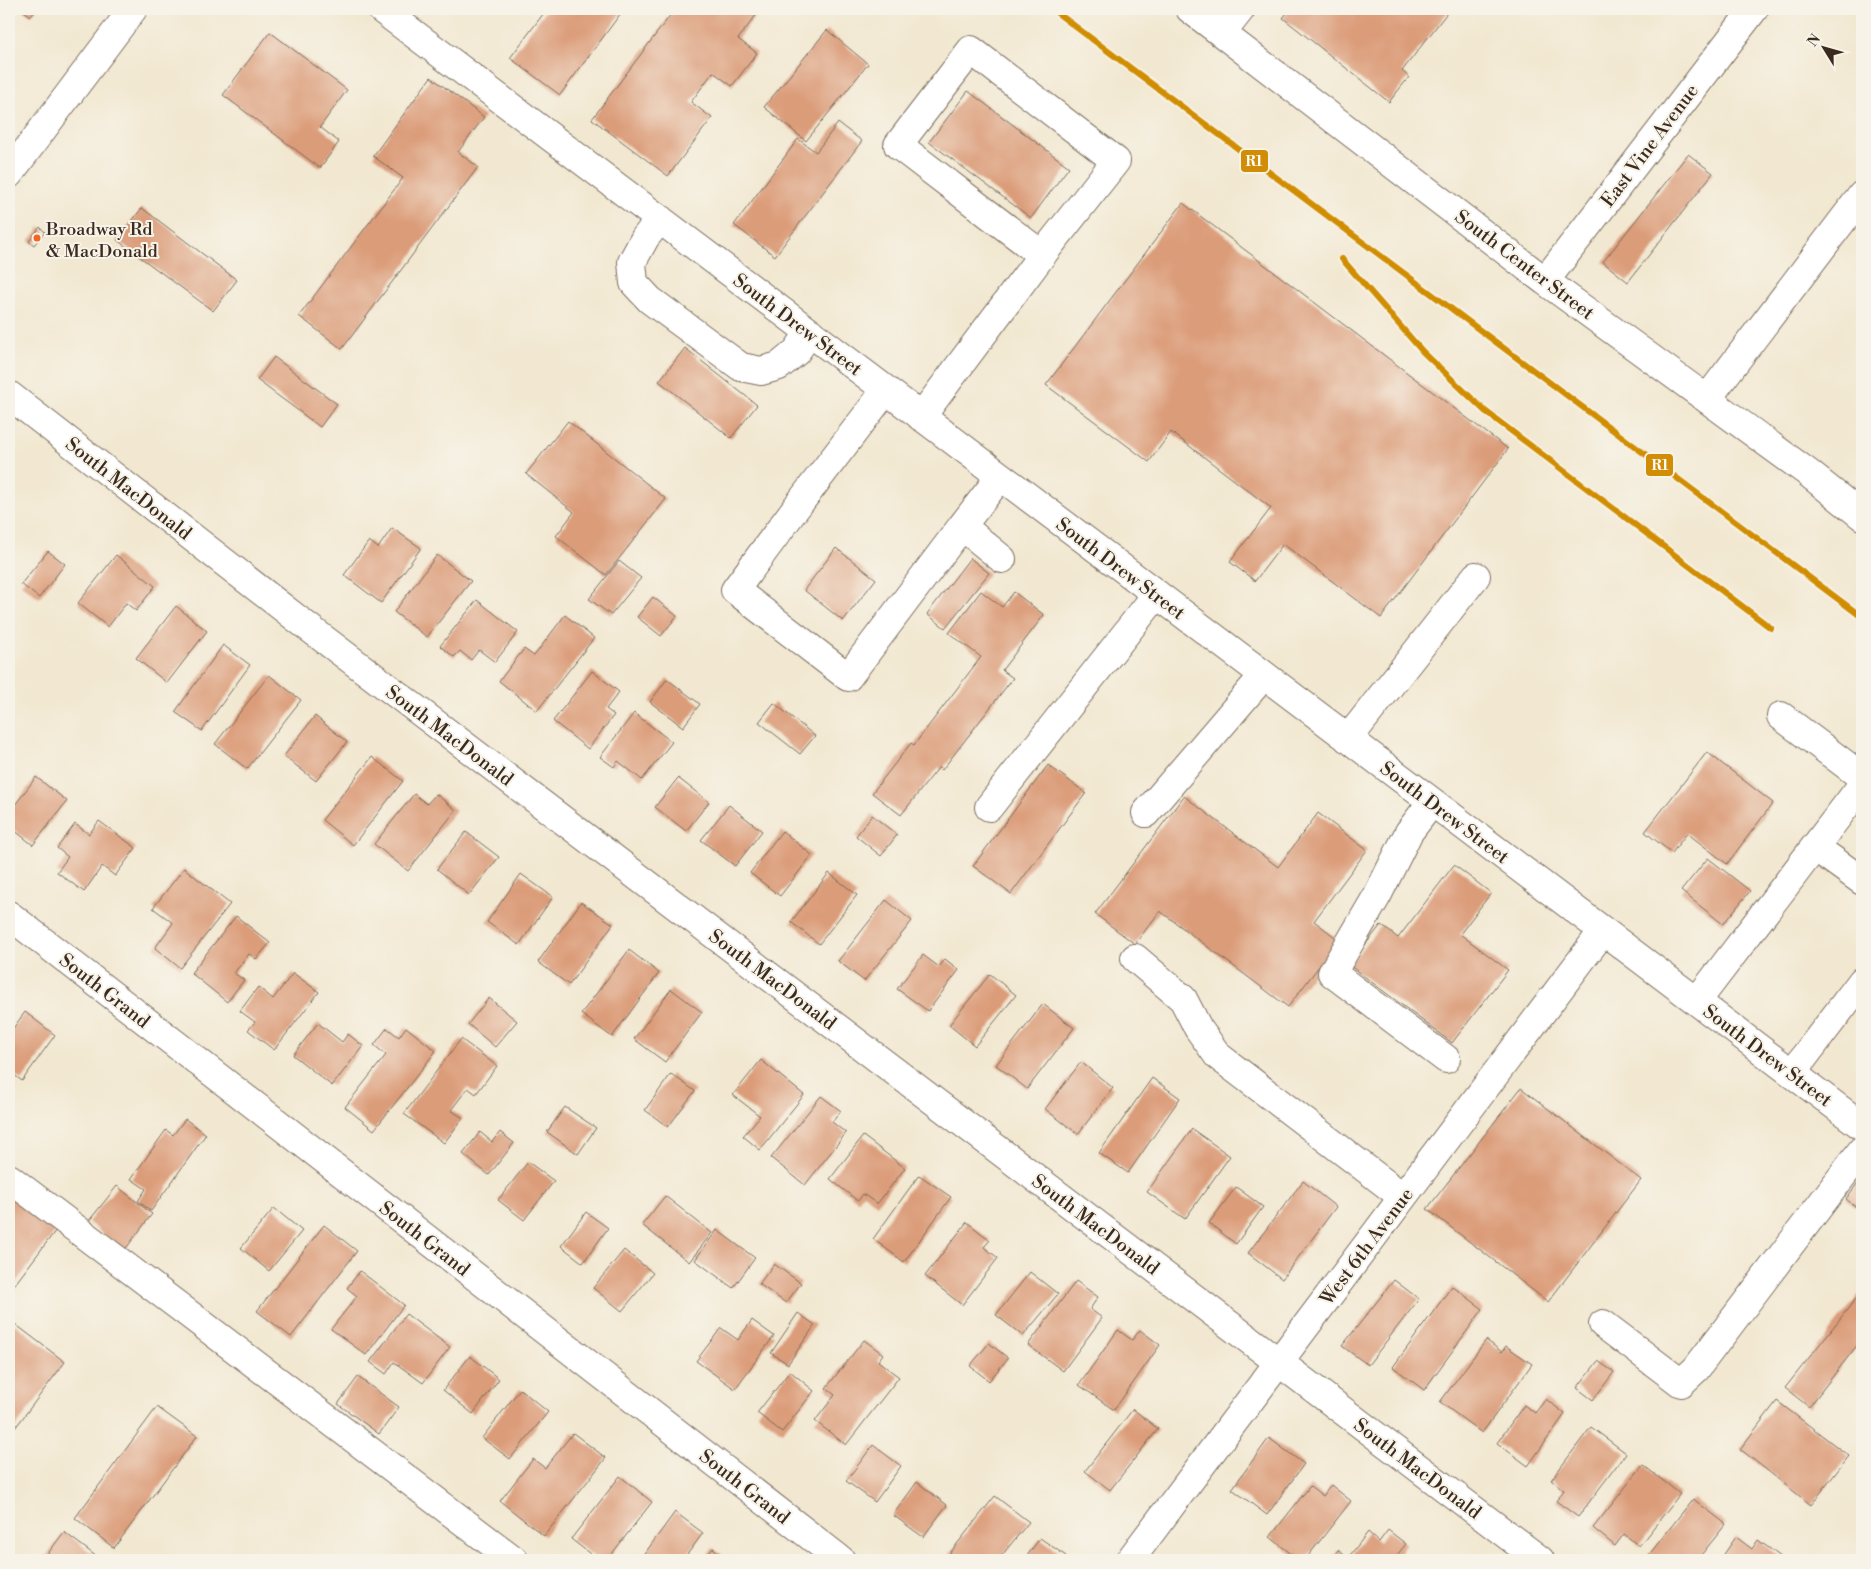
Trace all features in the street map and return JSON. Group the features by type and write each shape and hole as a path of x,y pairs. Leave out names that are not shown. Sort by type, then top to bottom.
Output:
{"street":[{"path":"9,174 133,9"},
{"name":"South Drew Street","path":"381,9 1862,1126"},
{"name":"South Center Street","path":"1190,9 1545,281 1807,472 1862,516"},
{"path":"1222,33 1241,9"},
{"name":"East Vine Avenue","path":"1545,281 1754,9"},
{"path":"921,417 1042,255 1116,161 971,50 898,145 1042,255"},
{"path":"1707,398 1862,195"},
{"path":"660,219 645,238 632,262 634,283 650,300 741,367 761,371 779,366 796,352 810,332"},
{"path":"886,390 735,590 848,677 1000,477"},
{"name":"South MacDonald","path":"9,395 323,639 1540,1560"},
{"path":"962,526 1002,559"},
{"path":"1348,739 1476,576"},
{"path":"989,807 1157,594"},
{"path":"1146,813 1264,675"},
{"path":"1781,716 1862,777"},
{"path":"1697,1001 1862,785"},
{"path":"1432,802 1409,832 1377,896 1332,973 1446,1060"},
{"path":"1816,847 1862,881"},
{"name":"South Grand","path":"9,915 841,1560"},
{"name":"West 6th Avenue","path":"1130,1560 1603,931"},
{"path":"1135,958 1183,999 1198,1028 1218,1056 1403,1197"},
{"path":"1792,1073 1862,981"},
{"path":"1603,1324 1682,1383 1696,1369 1862,1150"},
{"path":"9,1178 514,1560"}],"building":[{"path":"21,9 37,9 31,16"},
{"path":"547,9 624,9 560,95 510,58"},
{"path":"675,9 773,9 768,16 760,10 738,39 757,53 732,86 713,72 691,102 712,118 668,176 592,119"},
{"path":"1290,9 1450,9 1402,71 1409,77 1389,102 1283,18"},
{"path":"827,30 868,64 806,141 764,107"},
{"path":"270,32 347,90 320,127 339,142 320,168 223,95"},
{"path":"431,77 484,117 458,152 478,167 342,349 299,316 403,178 373,156"},
{"path":"968,91 1069,167 1031,218 929,142"},
{"path":"838,123 862,141 775,256 734,225 798,139 816,152"},
{"path":"1688,154 1713,173 1628,282 1603,262"},
{"path":"1183,203 1508,449 1381,618 1283,544 1255,581 1230,562 1271,508 1171,432 1149,462 1046,385"},
{"path":"142,208 237,280 213,311 117,240"},
{"path":"40,227 45,232 34,245 29,241"},
{"path":"685,348 757,405 731,438 659,381"},
{"path":"274,357 337,404 320,427 257,380"},
{"path":"568,421 666,499 606,575 556,536 574,512 526,474"},
{"path":"392,528 421,548 381,603 344,575 369,541 378,548"},
{"path":"836,548 876,579 843,621 804,590"},
{"path":"48,551 65,564 39,598 21,584"},
{"path":"116,555 155,586 136,611 126,603 108,627 78,603"},
{"path":"437,555 471,581 427,637 394,612"},
{"path":"970,558 989,573 945,628 927,614"},
{"path":"619,561 641,578 611,615 589,599"},
{"path":"981,591 1002,607 1014,592 1044,615 1002,670 1013,678 942,770 939,767 901,815 872,793 911,743 914,745 981,657 949,633"},
{"path":"653,597 677,616 661,636 637,617"},
{"path":"477,600 518,632 495,662 479,650 471,660 460,651 454,657 440,646"},
{"path":"176,606 207,631 167,683 136,658"},
{"path":"565,615 594,638 537,711 499,681 524,649 534,656"},
{"path":"223,645 250,665 202,731 175,712"},
{"path":"592,671 619,692 606,709 614,715 588,749 553,721"},
{"path":"269,675 301,700 247,769 215,744"},
{"path":"667,679 700,704 683,727 650,702"},
{"path":"774,703 815,736 800,754 759,722"},
{"path":"634,713 672,742 642,780 618,761 614,767 600,757"},
{"path":"315,716 347,742 316,781 284,756"},
{"path":"1707,752 1773,803 1727,864 1687,833 1672,853 1645,832"},
{"path":"372,757 403,781 353,845 322,820"},
{"path":"1048,765 1086,793 1011,894 973,866"},
{"path":"36,777 67,801 33,845 9,826 9,813"},
{"path":"678,778 709,802 686,831 655,807"},
{"path":"414,794 427,804 436,794 456,810 408,871 374,844"},
{"path":"1184,796 1278,867 1318,813 1367,850 1314,921 1339,940 1288,1007 1160,911 1135,944 1095,914"},
{"path":"729,805 762,831 735,866 701,840"},
{"path":"872,815 897,835 881,856 856,836"},
{"path":"99,821 136,848 115,876 102,866 84,892 57,872 68,857 57,848 75,824 89,834"},
{"path":"782,831 812,855 780,896 750,873"},
{"path":"466,832 499,857 469,895 437,869"},
{"path":"1708,858 1750,891 1723,924 1681,891"},
{"path":"1454,865 1491,893 1460,934 1508,970 1452,1043 1349,965 1381,925 1398,938"},
{"path":"184,868 230,904 180,968 155,948 173,923 153,908"},
{"path":"829,873 857,895 819,944 791,922"},
{"path":"521,874 553,897 519,945 487,922"},
{"path":"886,900 912,921 864,981 838,961"},
{"path":"581,902 613,924 569,985 538,962"},
{"path":"236,916 270,943 256,959 249,954 234,973 244,980 227,1002 191,973"},
{"path":"629,950 659,973 612,1037 581,1014"},
{"path":"923,955 939,967 945,959 959,970 928,1011 897,989"},
{"path":"293,973 319,992 274,1050 248,1030 255,1022 240,1011 258,987 273,999"},
{"path":"990,974 1016,995 975,1046 949,1025"},
{"path":"671,989 702,1012 665,1062 634,1039"},
{"path":"489,998 517,1021 495,1047 468,1024"},
{"path":"1043,1004 1074,1028 1027,1089 996,1065"},
{"path":"25,1012 55,1035 22,1081 9,1071 9,1034"},
{"path":"318,1023 342,1042 348,1034 363,1046 332,1086 293,1055"},
{"path":"406,1027 436,1051 374,1130 345,1107 386,1055 374,1045 387,1028 399,1037"},
{"path":"461,1039 497,1066 476,1094 468,1088 451,1110 463,1118 444,1143 404,1114"},
{"path":"761,1060 804,1095 760,1150 743,1136 760,1116 733,1095"},
{"path":"1081,1062 1113,1088 1078,1134 1045,1109"},
{"path":"671,1074 695,1091 668,1127 645,1110"},
{"path":"1152,1078 1180,1098 1128,1173 1099,1153"},
{"path":"1521,1088 1641,1180 1548,1302 1427,1209"},
{"path":"821,1096 841,1111 832,1122 846,1133 805,1185 771,1158"},
{"path":"565,1107 596,1128 578,1154 547,1132"},
{"path":"185,1119 206,1134 151,1211 138,1201 146,1189 131,1179 166,1130 173,1135"},
{"path":"1192,1129 1230,1156 1185,1219 1147,1192"},
{"path":"480,1132 492,1142 500,1132 514,1143 489,1175 463,1154"},
{"path":"863,1136 905,1168 877,1204 863,1194 858,1201 830,1179"},
{"path":"528,1162 554,1181 524,1220 498,1200"},
{"path":"919,1175 951,1197 904,1262 873,1239"},
{"path":"1862,1177 1862,1212 1846,1199"},
{"path":"1303,1181 1336,1207 1282,1279 1248,1253"},
{"path":"117,1186 152,1214 124,1251 88,1222"},
{"path":"1236,1187 1263,1207 1236,1244 1209,1223"},
{"path":"9,1194 56,1230 9,1292"},
{"path":"665,1196 712,1233 689,1262 642,1225"},
{"path":"274,1208 302,1231 269,1271 241,1248"},
{"path":"586,1212 608,1228 583,1263 561,1246"},
{"path":"967,1222 990,1240 984,1247 998,1258 962,1305 925,1276"},
{"path":"324,1225 357,1251 291,1337 257,1311"},
{"path":"717,1230 755,1258 733,1288 695,1260"},
{"path":"624,1250 653,1273 622,1311 593,1288"},
{"path":"774,1264 801,1283 786,1303 759,1284"},
{"path":"360,1271 404,1305 366,1355 331,1329 357,1296 347,1288"},
{"path":"1030,1272 1058,1294 1023,1336 996,1315"},
{"path":"1394,1280 1419,1299 1368,1365 1342,1346"},
{"path":"1076,1281 1098,1297 1090,1309 1102,1318 1063,1371 1028,1345"},
{"path":"1452,1286 1483,1309 1424,1390 1393,1367"},
{"path":"1862,1291 1862,1339 1809,1407 1785,1388"},
{"path":"798,1313 815,1325 788,1364 771,1353"},
{"path":"406,1314 450,1347 423,1383 394,1362 386,1374 370,1362"},
{"path":"752,1320 774,1336 735,1389 696,1361 721,1328 738,1340"},
{"path":"15,1324 65,1362 9,1436 9,1332"},
{"path":"1118,1330 1132,1340 1140,1330 1160,1345 1114,1410 1079,1385"},
{"path":"864,1340 883,1354 878,1361 899,1377 846,1445 815,1421 835,1395 826,1388"},
{"path":"1486,1340 1502,1352 1506,1346 1532,1364 1482,1433 1440,1402"},
{"path":"989,1343 1008,1358 989,1381 970,1366"},
{"path":"470,1356 499,1379 473,1414 443,1390"},
{"path":"1598,1361 1614,1372 1593,1400 1577,1388"},
{"path":"790,1371 814,1391 782,1432 757,1413"},
{"path":"358,1377 399,1407 379,1434 338,1404"},
{"path":"520,1389 548,1412 510,1459 482,1438"},
{"path":"1546,1399 1565,1414 1528,1466 1497,1443 1524,1405 1535,1413"},
{"path":"1777,1401 1849,1456 1811,1505 1740,1449"},
{"path":"157,1407 197,1436 114,1548 75,1518"},
{"path":"1133,1409 1158,1429 1110,1490 1085,1471"},
{"path":"1591,1427 1626,1453 1578,1517 1556,1501 1564,1490 1551,1480"},
{"path":"573,1433 606,1458 544,1536 500,1501 533,1459 545,1468"},
{"path":"1269,1438 1304,1464 1267,1515 1232,1489"},
{"path":"873,1445 901,1466 875,1502 846,1481"},
{"path":"1643,1465 1680,1494 1639,1546 1624,1534 1615,1546 1593,1528"},
{"path":"620,1476 652,1502 607,1560 598,1560 571,1539"},
{"path":"917,1482 947,1505 923,1537 893,1515"},
{"path":"1331,1485 1351,1501 1305,1560 1299,1560 1270,1537 1310,1486 1323,1496"},
{"path":"995,1496 1029,1522 998,1560 948,1560 946,1558"},
{"path":"1693,1499 1726,1524 1697,1560 1653,1560 1648,1556"},
{"path":"675,1512 703,1533 683,1560 640,1560"},
{"path":"1388,1530 1406,1544 1393,1560 1329,1560 1338,1550 1348,1558 1368,1532 1379,1542"},
{"path":"64,1532 101,1560 43,1560"},
{"path":"1736,1537 1752,1549 1758,1540 1785,1560 1720,1560"},
{"path":"1040,1538 1066,1556 1063,1560 1024,1560"},
{"path":"713,1548 729,1560 703,1560"}],"transit line":[{"name":"R1","path":"1052,9 1862,617"},
{"name":"R1","path":"1342,259 1423,352 1485,411 1771,628"}],"place":[{"name":"Broadway Rd & MacDonald","path":"37,238"}]}
